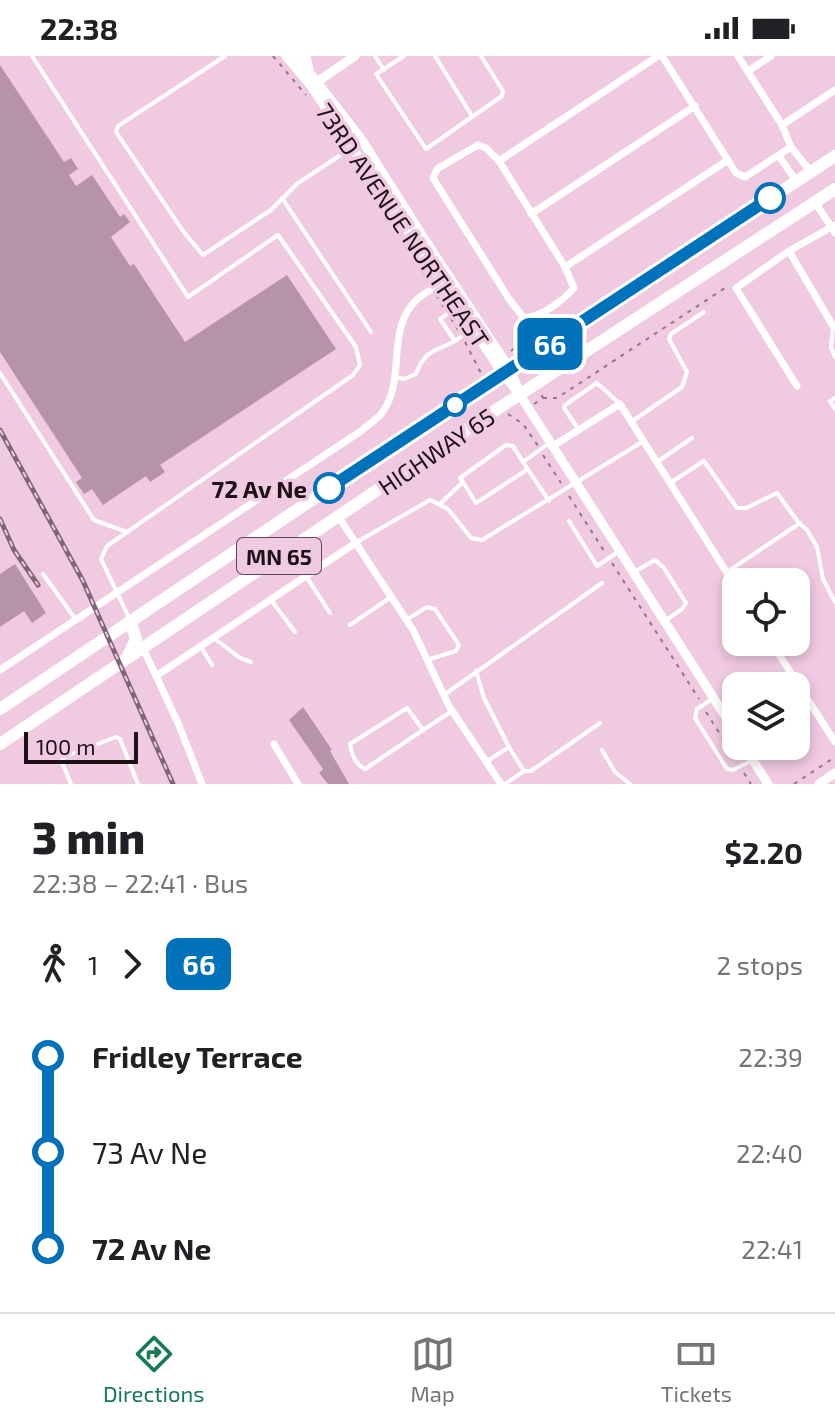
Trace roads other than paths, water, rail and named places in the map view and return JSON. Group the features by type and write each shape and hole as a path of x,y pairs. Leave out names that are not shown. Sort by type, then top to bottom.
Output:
{"highway":[{"name":"HIGHWAY 65","path":"0,709 835,156"},
{"name":"HIGHWAY 65","path":"0,744 502,406 835,189"},
{"path":"127,658 136,639 130,621"}],"street":[{"name":"73RD AVENUE NORTHEAST","path":"286,56 362,140 441,283 506,372 722,711"},
{"name":"73RD AVENUE NORTHEAST","path":"297,56 311,72"},
{"name":"73RD AVENUE NORTHEAST","path":"307,56 314,84 352,147 472,329 506,372"},
{"path":"314,84 355,56"},
{"path":"499,161 660,56 736,173 745,177 791,147"},
{"path":"738,56 782,125 791,147 811,172"},
{"path":"748,71 771,56"},
{"path":"782,125 835,90"},
{"path":"531,214 695,106"},
{"path":"478,145 486,148 499,161 565,267 574,288 533,317 524,318 509,299 433,178 437,169 478,145"},
{"path":"779,156 796,181"},
{"path":"565,267 728,160"},
{"path":"797,386 736,288 789,251 834,228 815,202"},
{"path":"789,251 833,326"},
{"path":"0,670 361,431 380,414 392,394 397,344 405,315 412,304 441,283"},
{"path":"552,445 620,404 724,568"},
{"path":"338,516 406,620 452,711 501,784"},
{"path":"156,676 357,542"},
{"path":"143,648 202,784"},
{"path":"780,656 835,742"},
{"path":"274,744 298,784"},
{"path":"752,760 768,784"},
{"path":"819,784 835,773"}],"lane":[{"path":"32,56 188,297 278,235 356,347 360,365 353,375 107,546 101,559 130,621"},
{"path":"225,56 118,126 116,132 183,231 203,255 271,210 298,183 362,140"},
{"path":"375,56 384,70"},
{"path":"404,56 376,74 426,149 502,96 503,91 481,56"},
{"path":"435,56 472,116"},
{"path":"282,198 371,332"},
{"path":"455,341 440,319 457,307"},
{"path":"631,422 682,387 687,372 669,339 671,334 704,312"},
{"path":"833,326 831,347 835,357"},
{"path":"395,377 404,379 416,374 420,361 435,348 446,347 472,329"},
{"path":"0,373 94,520 127,532"},
{"path":"579,430 565,405 597,383 620,404"},
{"path":"835,398 830,401 835,409"},
{"path":"657,462 692,438"},
{"path":"357,542 430,500 448,509 471,538 482,540 643,441"},
{"path":"528,469 476,503 460,478 506,445 513,446 549,501"},
{"path":"523,462 552,445"},
{"path":"670,483 704,461 737,508 746,508 777,493 817,547 823,579 835,602"},
{"path":"440,505 463,482"},
{"path":"569,521 597,566 620,550"},
{"path":"733,568 800,523"},
{"path":"634,572 655,560 664,568 686,603 665,621"},
{"path":"43,574 76,620"},
{"path":"306,576 330,613"},
{"path":"444,695 602,583"},
{"path":"350,625 392,597"},
{"path":"271,600 295,632"},
{"path":"406,620 427,607 435,609 459,645 456,651 427,660"},
{"path":"214,638 240,658 251,662"},
{"path":"201,647 212,665"},
{"path":"476,671 484,698 524,771"},
{"path":"714,698 694,713 695,718 727,769 740,767 752,760"},
{"path":"423,730 407,708 350,744 352,754 359,766 365,769 452,711"},
{"path":"501,784 524,771 531,771 600,723"},
{"path":"71,784 62,762 64,757 116,737 120,739 138,784"},
{"path":"486,762 509,747"},
{"path":"602,750 615,772 630,784"}],"railway":[{"path":"0,430 83,581 173,784"},
{"path":"0,519 14,550 38,585"}],"place":[{"name":"72 Av Ne","path":"329,488"}]}
